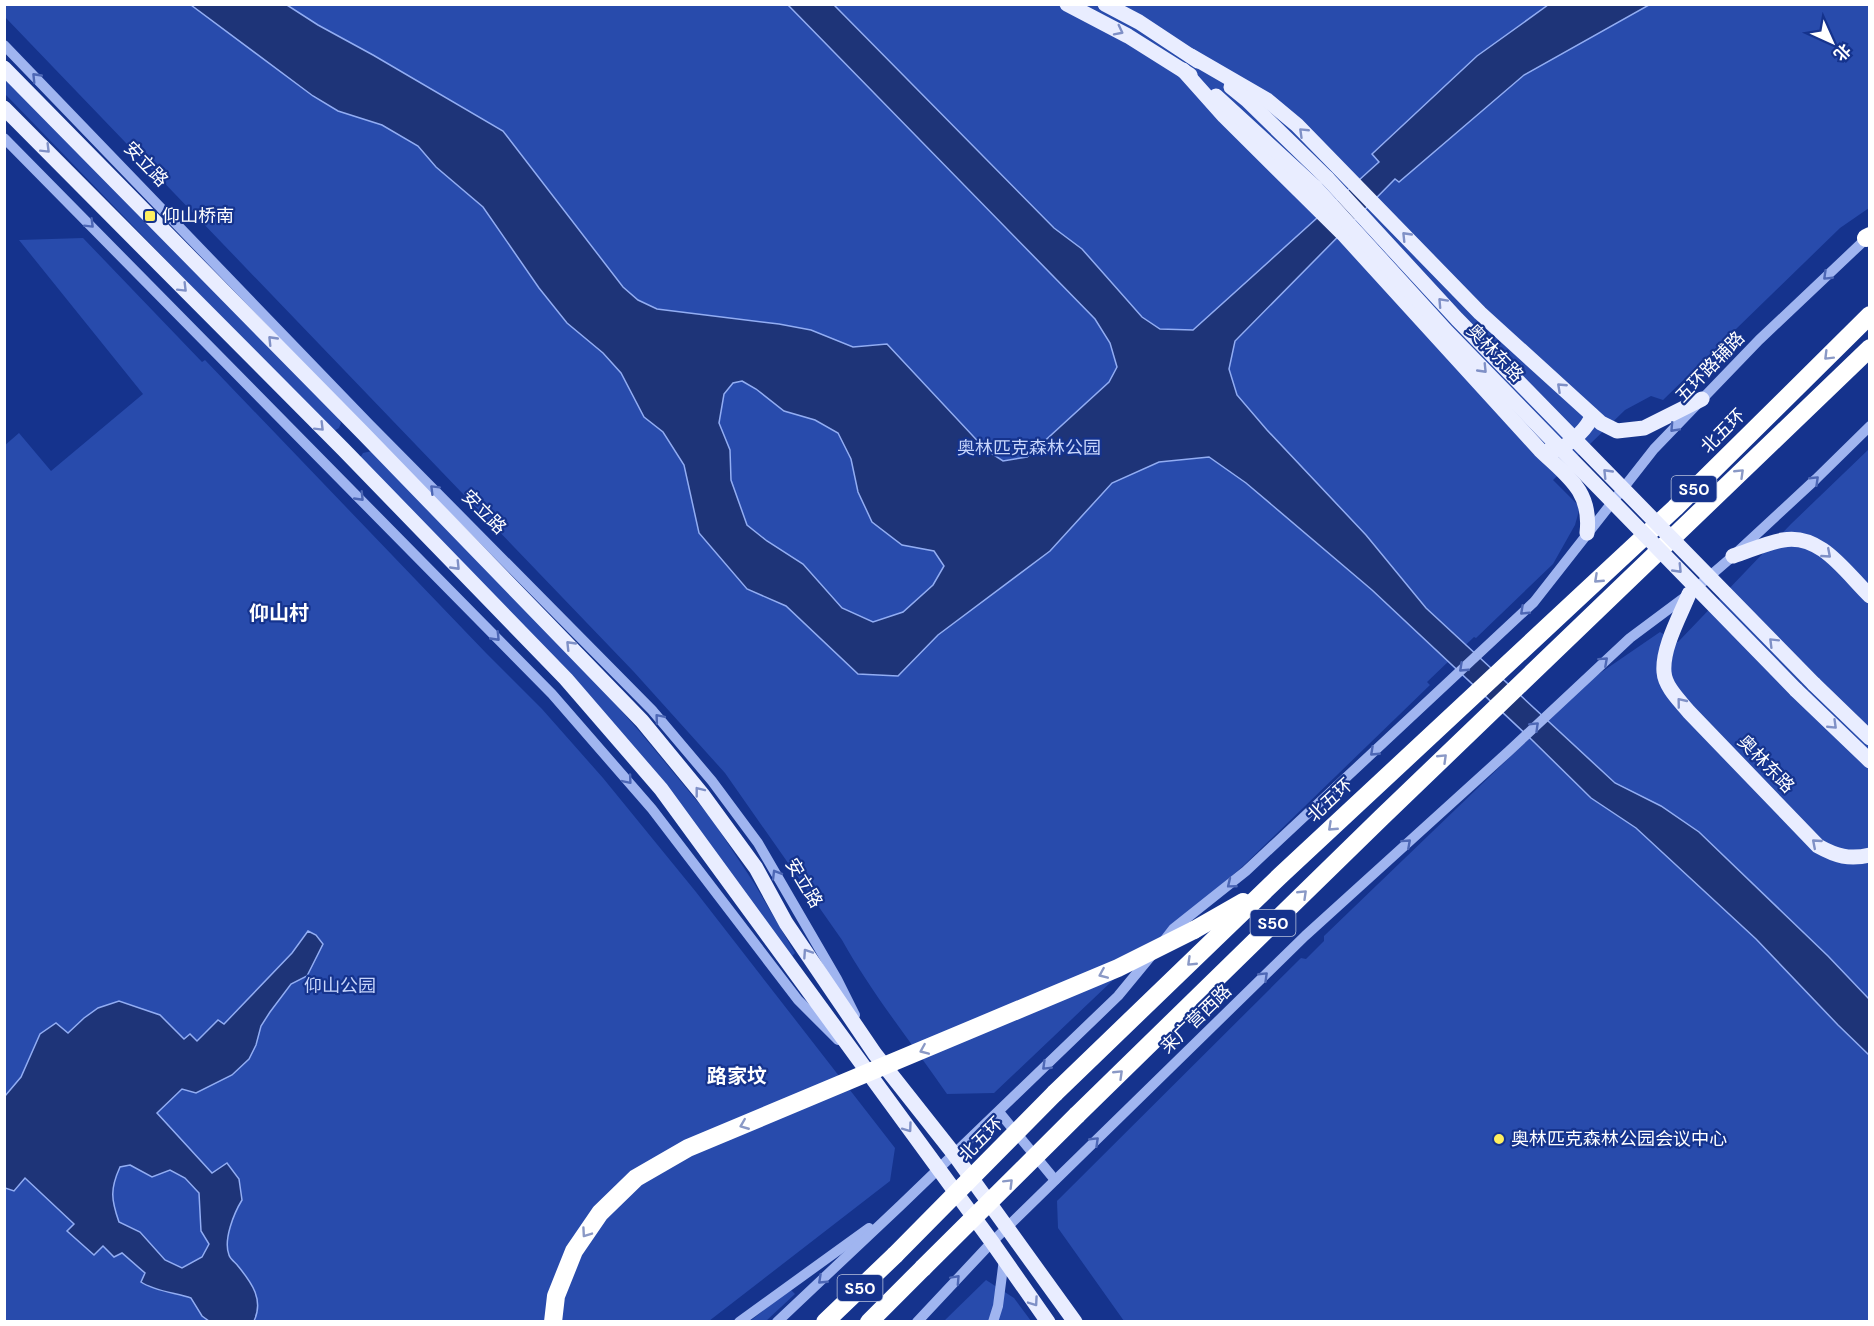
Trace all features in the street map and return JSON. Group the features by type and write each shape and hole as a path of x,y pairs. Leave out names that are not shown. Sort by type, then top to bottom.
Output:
{"highway":[{"name":"北五环","path":"825,1322 895,1256 1055,1093 1281,875 1675,508 1869,315"},
{"name":"S50","path":"869,1322 1077,1115 1470,732 1869,348"},
{"path":"553,1322 556,1296 574,1251 600,1213 636,1178 688,1148 1118,968 1194,930 1252,896 1281,875"}],"main road":[{"name":"奥林东路","path":"1067,4 1128,36 1183,70 1232,109 1457,319 1869,738"},
{"name":"奥林东路","path":"1105,4 1139,22 1191,56 1247,100 1318,189 1447,332 1796,690 1869,761"},
{"path":"1191,56 1267,100 1297,125 1480,313 1592,416 1617,430 1644,428 1702,399"},
{"name":"安立路","path":"4,68 354,423 642,721 702,794 756,868 786,922 875,1054 954,1154 1075,1322"},
{"path":"4,108 336,442 566,680 661,789 1048,1322"},
{"path":"1318,189 1344,235 1540,450 1574,484 1585,501 1589,517 1587,533"},
{"path":"1540,450 1558,450 1590,424 1592,416"},
{"path":"1733,556 1783,540 1798,540 1816,544 1833,558 1869,597"},
{"name":"奥林东路","path":"1689,594 1668,644 1664,672 1672,691 1689,712 1818,846 1838,857 1857,858 1869,855"}],"street":[{"name":"安立路","path":"4,45 369,424 652,710 712,781 758,843 837,979 875,1054"},
{"path":"4,138 552,694 652,809 798,1000 861,1064"},
{"name":"五环路辅路","path":"901,1205 1118,996 1173,929 1246,871 1534,602 1654,449 1759,340 1868,237"},
{"name":"来广营西路","path":"917,1322 1007,1227 1305,936 1509,752 1630,638 1689,594 1733,556 1869,426"},
{"path":"999,1112 1055,1180"},
{"path":"739,1322 901,1205"},
{"path":"777,1322 901,1205"},
{"path":"993,1322 998,1306 1004,1259"}],"green space":[{"name":"奥林匹克森林公园","path":"5,4 1869,5 1869,208 1840,228 1663,400 1651,396 1625,410 1553,480 1580,507 1575,525 1553,564 1427,682 1430,685 1242,867 1150,945 994,1093 947,1094 879,999 842,940 725,773 634,672 5,17"},
{"path":"4,73 337,415 341,423 339,428 334,431 328,427 5,94"},
{"name":"仰山公园","path":"83,238 202,362 205,360 542,709 603,778 696,892 895,1148 890,1181 709,1321 5,1321 4,446 19,433 51,471 143,394 19,240"},
{"path":"1869,449 1869,1321 1124,1321 1058,1228 1057,1201 1301,958 1306,959 1324,941 1324,936 1590,680 1660,632 1678,642 1791,524"},
{"path":"372,451 591,676 640,732 711,818 754,883 795,953 792,956 685,811 360,458 363,453"},
{"path":"986,1280 1014,1298 1031,1321 943,1322"},
{"path":"790,1289 795,1294 766,1321 749,1322"}],"shaded area":[{"path":"191,5 287,5 503,131 623,287 638,300 657,309 811,330 853,347 887,344 986,450 1003,461 1027,457 1109,382 1117,367 1110,343 1095,319 788,5 834,5 1054,228 1082,249 1142,317 1160,329 1193,330 1379,162 1372,154 1477,56 1548,5 1649,5 1524,75 1399,182 1395,179 1235,341 1229,369 1237,395 1366,535 1426,608 1615,783 1661,806 1699,832 1828,956 1869,999 1869,1055 1756,939 1636,828 1591,798 1372,590 1246,483 1209,457 1159,462 1112,483 1050,551 938,635 898,676 858,674 786,606 747,589 699,533 684,465 663,432 644,417 621,373 603,353 567,323 539,288 483,207 436,167 418,146 382,125 338,111 313,96","holes":["742,381 784,411 815,420 838,433 851,459 858,492 872,522 902,545 934,551 944,566 933,585 903,612 873,622 842,608 803,564 747,525 731,480 730,450 719,423 724,394 733,383"]},
{"path":"308,931 316,935 323,944 307,976 291,984 270,1012 261,1026 249,1059 232,1075 196,1093 182,1089 157,1113 212,1173 227,1163 239,1179 242,1200 230,1227 227,1242 230,1256 255,1292 257,1313 254,1321 209,1321 202,1316 191,1298 159,1290 141,1282 145,1273 122,1253 114,1257 103,1246 94,1255 67,1231 74,1224 25,1178 14,1191 5,1188 5,1096 21,1077 40,1034 56,1023 68,1033 98,1008 119,1001 160,1015 184,1039 190,1034 197,1041 218,1020 224,1024 292,953","holes":["130,1165 152,1177 170,1170 185,1178 199,1193 201,1231 209,1244 202,1257 182,1268 165,1260 140,1232 119,1222 116,1214 113,1188 120,1167"]}],"place":[{"name":"仰山桥南","path":"150,216"},
{"name":"奥林匹克森林公园会议中心","path":"1499,1139"}],"district":[{"name":"仰山村","path":"279,613"},
{"name":"路家坟","path":"737,1076"}]}
